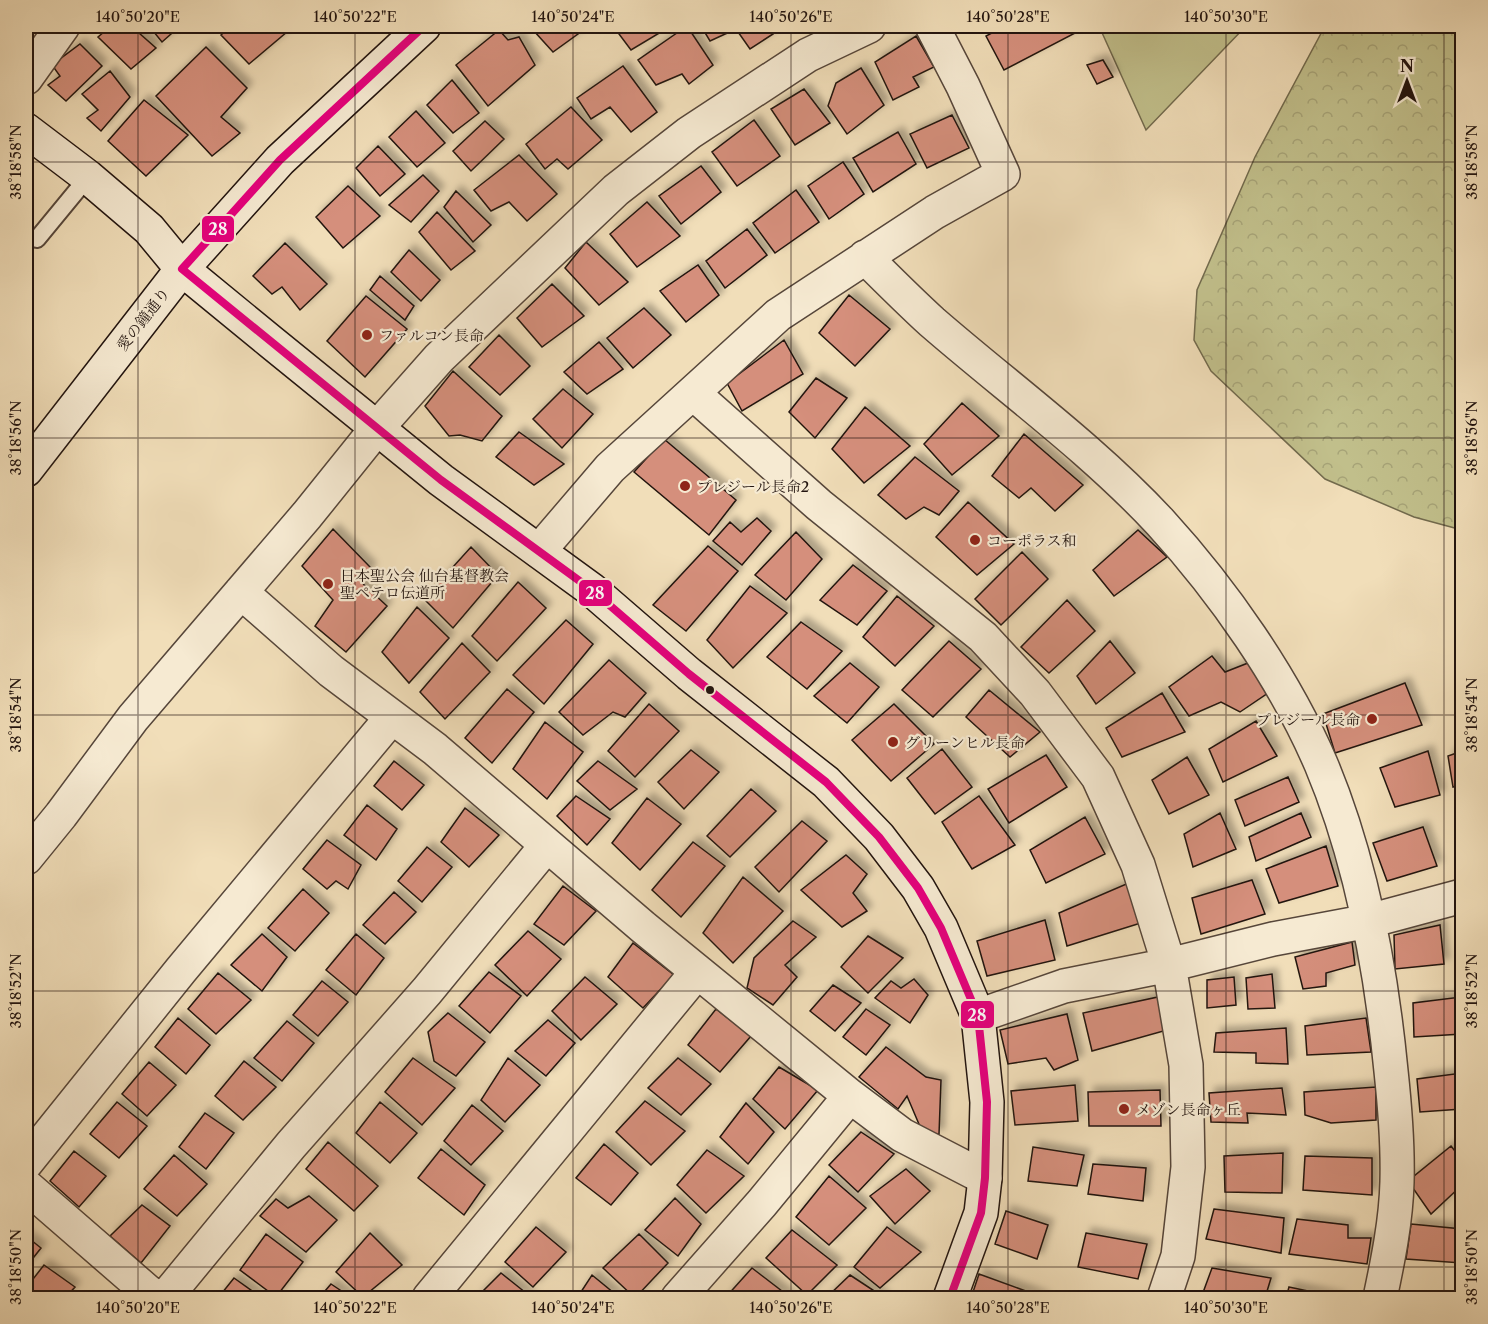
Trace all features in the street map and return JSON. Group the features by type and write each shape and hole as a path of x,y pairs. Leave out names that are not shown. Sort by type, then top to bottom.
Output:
{"street":[{"path":"26,78 63,26"},
{"name":"愛の鐘通り","path":"26,470 182,269 280,160 424,26"},
{"path":"26,858 133,718 308,515 377,428 439,358 616,190 689,133 808,55 869,26"},
{"path":"539,551 610,468 778,315 935,213 1003,174 963,86 932,26"},
{"path":"26,130 88,177 149,229 182,269 377,428 441,480 592,590 689,674 826,782 879,837 918,888 941,928 978,1016 987,1102 985,1178 981,1212 950,1299"},
{"path":"865,257 930,319 1082,446 1160,522 1218,590 1276,676 1321,764 1348,841 1369,921 1386,1021 1395,1113 1397,1183 1390,1253 1380,1299"},
{"path":"693,393 819,505 983,637 1035,693 1098,777 1138,865 1169,965 1186,1065 1188,1167 1178,1256 1164,1299"},
{"path":"241,592 331,671 435,749 697,972 850,1096 902,1135 985,1178"},
{"path":"26,1163 181,970 392,717"},
{"path":"165,1299 291,1145 427,991 547,845"},
{"path":"978,1016 1064,986 1169,965 1273,939 1369,921 1462,896"},
{"path":"429,1299 697,972"},
{"path":"678,1299 762,1203 850,1096"},
{"path":"26,1186 156,1299"}],"lane":[{"path":"38,239 88,177"}],"green space":[{"path":"1099,26 1246,26 1146,130"},
{"path":"1325,26 1462,26 1462,530 1414,517 1325,479 1211,371 1194,340 1197,290 1255,157"}],"building":[{"path":"111,26 131,26 156,48 131,69 98,37"},
{"path":"149,26 180,26 162,42"},
{"path":"231,26 294,26 249,64 221,35"},
{"path":"536,26 589,26 553,52 534,31"},
{"path":"613,26 671,26 631,50"},
{"path":"687,26 713,65 689,84 682,74 656,85 638,60"},
{"path":"701,26 767,26 773,34 750,49 736,29 710,41"},
{"path":"1005,26 1076,26 1079,31 1004,70 986,36"},
{"path":"499,30 508,40 519,37 535,65 488,106 456,65"},
{"path":"916,36 934,67 913,77 919,87 893,100 875,62"},
{"path":"80,44 102,66 66,101 48,85 60,76 52,65"},
{"path":"206,47 247,88 221,117 240,133 212,156 156,96"},
{"path":"1103,60 1113,77 1097,84 1087,65"},
{"path":"623,66 657,112 631,132 610,107 591,119 577,98"},
{"path":"861,68 884,105 847,134 828,106 836,83"},
{"path":"110,71 130,97 101,131 87,118 98,110 82,94"},
{"path":"452,80 479,113 453,133 427,105"},
{"path":"804,89 830,123 795,145 771,109"},
{"path":"144,100 188,135 146,176 108,141"},
{"path":"571,107 602,140 568,169 557,159 545,169 526,144"},
{"path":"416,111 445,143 417,167 389,137"},
{"path":"952,115 969,148 927,168 910,134"},
{"path":"754,120 780,156 737,186 712,152"},
{"path":"485,121 504,139 471,171 453,151"},
{"path":"898,132 916,164 873,192 853,158"},
{"path":"378,146 405,174 380,196 356,168"},
{"path":"519,155 557,194 527,221 509,202 491,211 474,190"},
{"path":"843,162 864,194 829,219 808,186"},
{"path":"701,166 721,192 681,224 659,196"},
{"path":"423,175 439,191 411,222 389,205"},
{"path":"348,186 380,216 343,248 316,217"},
{"path":"796,190 819,222 775,253 753,223"},
{"path":"456,191 491,225 473,242 444,207"},
{"path":"647,202 680,236 637,267 610,234"},
{"path":"437,212 475,251 451,270 419,232"},
{"path":"747,229 767,255 725,288 706,261"},
{"path":"586,242 628,282 599,305 565,268"},
{"path":"285,243 327,284 300,310 282,287 272,294 253,276"},
{"path":"409,250 440,280 421,301 391,272"},
{"path":"698,265 719,295 686,322 660,291"},
{"path":"380,276 414,306 405,320 370,290"},
{"path":"552,284 584,316 542,347 517,318"},
{"path":"849,295 890,329 855,366 819,333"},
{"name":"ファルコン長命","path":"366,296 407,329 365,377 327,341"},
{"path":"644,308 671,335 633,368 607,338"},
{"path":"499,335 530,366 500,395 469,367"},
{"path":"784,340 803,374 742,411 727,383"},
{"path":"599,342 623,369 587,394 564,372"},
{"path":"453,371 502,416 482,441 460,435 449,436 425,406"},
{"path":"816,378 847,398 815,438 789,412"},
{"path":"563,389 593,414 562,448 533,419"},
{"path":"962,403 999,436 952,475 924,444"},
{"path":"865,407 910,446 864,483 832,449"},
{"path":"519,432 564,464 534,485 496,457"},
{"path":"1024,434 1083,485 1055,511 1031,488 1019,498 992,476"},
{"name":"プレジール長命2","path":"664,439 736,500 709,535 634,472"},
{"path":"915,457 959,491 939,515 924,507 906,519 878,495"},
{"name":"コーポラス和","path":"968,502 1014,544 977,575 936,537"},
{"path":"757,518 771,531 742,565 713,541 730,522 741,532"},
{"path":"333,529 371,568 361,582 387,606 346,652 315,626 333,600 302,566"},
{"path":"1138,530 1167,557 1114,596 1093,570"},
{"path":"796,532 822,559 786,600 755,575"},
{"path":"708,546 738,571 686,631 653,605"},
{"path":"471,547 498,575 453,628 424,599"},
{"path":"1022,552 1048,579 1001,625 975,599"},
{"path":"853,565 887,591 857,625 820,600"},
{"path":"518,582 546,608 497,661 472,636"},
{"path":"750,586 787,613 733,668 707,640"},
{"path":"897,596 934,626 895,666 863,637"},
{"path":"1067,600 1095,631 1049,673 1021,647"},
{"path":"417,607 449,638 409,683 382,652"},
{"path":"566,620 593,644 544,704 513,675"},
{"path":"801,622 842,651 807,689 767,657"},
{"path":"949,641 981,669 933,717 902,690"},
{"path":"1110,641 1135,673 1096,704 1077,676"},
{"path":"462,643 490,672 445,719 420,692"},
{"path":"1212,656 1225,672 1248,663 1268,693 1240,712 1221,702 1189,716 1169,687"},
{"path":"609,660 646,693 625,717 613,712 583,735 559,712"},
{"path":"850,663 879,687 847,723 814,696"},
{"name":"プレジール長命","path":"1405,683 1422,725 1335,753 1323,714"},
{"path":"507,689 534,712 492,763 465,738"},
{"path":"989,690 1040,732 1010,757 966,717"},
{"path":"1162,693 1185,732 1122,757 1106,728"},
{"path":"649,704 679,731 635,777 608,751"},
{"name":"グリーンヒル長命","path":"894,704 934,744 891,781 852,740"},
{"path":"1256,721 1277,756 1223,782 1209,749"},
{"path":"545,722 583,752 547,799 513,769"},
{"path":"942,749 972,787 935,814 907,778"},
{"path":"691,750 719,772 684,809 658,782"},
{"path":"1428,751 1440,795 1395,807 1380,768"},
{"path":"1462,751 1462,785 1453,787 1448,756"},
{"path":"1046,755 1067,787 1009,823 988,789"},
{"path":"1187,757 1209,795 1169,814 1152,780"},
{"path":"394,761 424,785 402,810 374,786"},
{"path":"598,761 637,789 610,810 577,781"},
{"path":"1288,777 1299,802 1245,826 1235,800"},
{"path":"751,789 776,811 730,857 707,836"},
{"path":"576,796 610,819 587,845 557,816"},
{"path":"979,796 1015,845 972,869 942,822"},
{"path":"647,798 681,824 640,870 612,843"},
{"path":"367,805 397,829 376,860 344,835"},
{"path":"465,808 499,835 469,867 441,842"},
{"path":"1220,813 1236,849 1193,867 1184,834"},
{"path":"1301,813 1311,837 1256,861 1249,837"},
{"path":"1085,817 1105,854 1046,883 1030,850"},
{"path":"802,821 827,841 779,892 755,867"},
{"path":"1423,827 1437,866 1387,881 1373,843"},
{"path":"327,840 361,865 348,889 336,881 327,889 303,869"},
{"path":"693,842 725,866 681,917 652,890"},
{"path":"1326,846 1338,886 1279,903 1266,869"},
{"path":"427,847 452,867 422,902 398,881"},
{"path":"846,855 867,874 853,893 867,911 842,927 801,890"},
{"path":"743,877 783,911 733,963 703,933"},
{"path":"1252,880 1265,914 1201,934 1192,898"},
{"path":"1131,882 1144,922 1067,946 1059,913"},
{"path":"563,886 596,911 564,945 534,924"},
{"path":"303,889 329,913 295,951 268,928"},
{"path":"394,892 416,912 385,944 363,925"},
{"path":"1045,920 1055,960 987,976 977,941"},
{"path":"793,921 816,937 785,965 797,977 773,1005 747,988 754,958"},
{"path":"1440,925 1444,964 1395,969 1394,935"},
{"path":"528,931 561,959 527,996 495,965"},
{"path":"262,934 287,957 262,991 231,965"},
{"path":"356,934 384,958 356,995 326,970"},
{"path":"868,936 903,958 868,993 841,967"},
{"path":"1352,942 1355,965 1326,973 1326,986 1303,989 1295,957"},
{"path":"633,943 674,975 643,1008 608,977"},
{"path":"489,972 521,996 490,1033 459,1006"},
{"path":"218,973 251,1000 216,1034 188,1009"},
{"path":"1272,974 1275,1008 1248,1009 1246,978"},
{"path":"585,977 617,1004 581,1040 552,1011"},
{"path":"1234,977 1236,1005 1207,1008 1207,980"},
{"path":"914,979 928,995 910,1023 875,998 891,981 901,988"},
{"path":"322,981 348,1002 318,1036 293,1015"},
{"path":"833,985 861,1003 835,1031 810,1011"},
{"path":"1158,997 1167,1030 1092,1051 1083,1013"},
{"path":"1461,997 1462,1034 1414,1037 1413,1003"},
{"path":"716,1009 751,1036 720,1072 688,1045"},
{"path":"866,1009 890,1025 866,1055 843,1037"},
{"path":"448,1013 485,1042 456,1076 434,1061 428,1032"},
{"path":"1067,1014 1078,1060 1054,1070 1046,1058 1008,1064 1000,1030"},
{"path":"178,1018 210,1045 186,1074 155,1047"},
{"path":"1366,1018 1371,1052 1307,1055 1305,1026"},
{"path":"548,1020 575,1043 546,1076 515,1051"},
{"path":"287,1021 314,1043 282,1081 254,1058"},
{"path":"1286,1028 1288,1064 1256,1063 1256,1053 1214,1052 1216,1033"},
{"path":"886,1047 926,1077 941,1080 939,1134 924,1136 907,1096 898,1109 859,1077"},
{"path":"413,1058 455,1088 422,1125 385,1092"},
{"path":"508,1058 540,1085 505,1122 481,1100"},
{"path":"678,1058 711,1084 681,1115 648,1088"},
{"path":"244,1061 276,1087 243,1120 215,1096"},
{"path":"149,1062 176,1085 147,1116 122,1094"},
{"path":"779,1067 818,1090 785,1129 753,1099"},
{"path":"1462,1073 1462,1109 1420,1112 1417,1079"},
{"path":"1075,1085 1078,1121 1015,1125 1011,1091"},
{"path":"1376,1087 1376,1120 1331,1123 1305,1115 1304,1092"},
{"path":"1282,1088 1286,1115 1247,1113 1248,1123 1211,1122 1209,1093"},
{"name":"メゾン長命ヶ丘","path":"1160,1090 1161,1126 1089,1126 1088,1092"},
{"path":"645,1101 685,1131 651,1165 616,1132"},
{"path":"117,1102 147,1126 119,1158 90,1134"},
{"path":"380,1102 417,1133 390,1163 356,1133"},
{"path":"746,1103 774,1132 748,1164 720,1137"},
{"path":"472,1105 503,1131 471,1165 444,1141"},
{"path":"205,1113 234,1133 206,1169 179,1147"},
{"path":"861,1132 894,1154 858,1192 829,1165"},
{"path":"328,1142 378,1186 354,1211 306,1169"},
{"path":"604,1144 638,1173 611,1205 576,1178"},
{"path":"1451,1146 1462,1160 1462,1185 1431,1214 1408,1181"},
{"path":"1033,1147 1084,1155 1077,1186 1028,1181"},
{"path":"441,1149 485,1185 464,1215 418,1178"},
{"path":"707,1150 744,1176 706,1213 677,1185"},
{"path":"74,1151 106,1176 79,1207 50,1181"},
{"path":"1283,1153 1282,1193 1225,1192 1224,1156"},
{"path":"174,1155 207,1184 177,1216 144,1189"},
{"path":"1305,1156 1372,1158 1372,1195 1303,1190"},
{"path":"1093,1164 1146,1168 1143,1201 1088,1194"},
{"path":"906,1169 930,1191 895,1224 870,1196"},
{"path":"829,1176 866,1208 829,1245 796,1217"},
{"path":"309,1196 337,1220 306,1252 260,1216 276,1199 288,1208"},
{"path":"675,1198 701,1224 678,1256 645,1230"},
{"path":"142,1205 170,1226 141,1263 110,1236"},
{"path":"1214,1209 1284,1218 1281,1253 1206,1239"},
{"path":"1006,1211 1048,1225 1037,1259 995,1244"},
{"path":"1297,1219 1348,1225 1348,1238 1371,1238 1367,1264 1289,1254"},
{"path":"1411,1224 1462,1229 1462,1263 1406,1259"},
{"path":"536,1227 566,1252 533,1287 505,1262"},
{"path":"887,1227 921,1252 880,1288 854,1267"},
{"path":"792,1230 837,1265 807,1295 766,1258"},
{"path":"370,1233 402,1265 363,1297 336,1272"},
{"path":"1086,1233 1147,1244 1138,1279 1078,1267"},
{"path":"266,1234 303,1262 276,1297 240,1270"},
{"path":"639,1234 668,1263 635,1298 603,1268"},
{"path":"26,1236 41,1248 26,1267"},
{"path":"44,1265 75,1287 65,1298 26,1298 26,1288"},
{"path":"752,1268 791,1298 725,1298"},
{"path":"1212,1268 1271,1278 1265,1298 1201,1298"},
{"path":"501,1273 531,1297 476,1298"},
{"path":"979,1274 1045,1298 971,1298"},
{"path":"592,1275 620,1298 577,1298"},
{"path":"850,1275 885,1298 826,1298"},
{"path":"234,1278 262,1298 218,1298"},
{"path":"331,1284 352,1298 319,1298"},
{"path":"1289,1287 1341,1298 1286,1298"}],"transit line":[{"name":"28","path":"424,26 280,160 182,269 441,480 592,590 689,674 826,782 879,837 918,888 941,928 978,1016 987,1102 985,1178 981,1213 950,1298"}],"place":[{"name":"ファルコン長命","path":"367,335"},
{"name":"プレジール長命2","path":"685,486"},
{"name":"コーポラス和","path":"975,540"},
{"name":"日本聖公会 仙台基督教会 聖ペテロ伝道所","path":"328,584"},
{"name":"プレジール長命","path":"1372,719"},
{"name":"グリーンヒル長命","path":"893,742"},
{"name":"メゾン長命ヶ丘","path":"1124,1109"}]}
